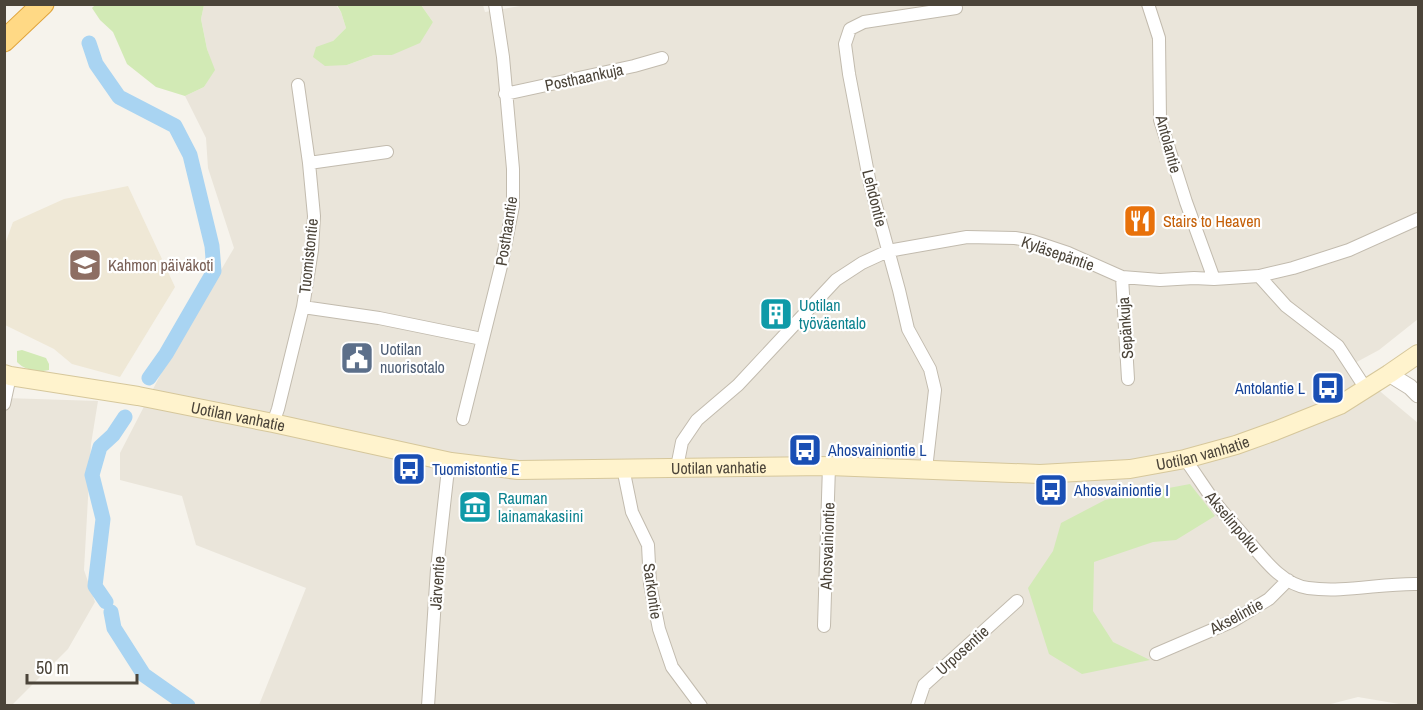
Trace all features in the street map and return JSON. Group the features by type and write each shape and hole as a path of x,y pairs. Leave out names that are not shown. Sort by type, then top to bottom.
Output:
{"highway":[{"path":"4,41 43,4"}],"main road":[{"name":"Uotilan vanhatie","path":"7,375 138,396 451,462 518,470 829,466 1040,474 1130,469 1185,459 1236,446 1340,405 1419,354"}],"street":[{"name":"Posthaantie","path":"463,419 502,262 513,206 513,169 503,57 495,4"},
{"name":"Antolantie","path":"1148,4 1159,38 1160,120 1214,279"},
{"name":"Lehdontie","path":"927,469 935,390 930,369 908,329 870,184 845,44 850,29 864,22 956,8"},
{"name":"Posthaankuja","path":"505,94 662,58"},
{"name":"Tuomistontie","path":"273,423 303,307 311,257 314,216 298,85"},
{"path":"309,163 387,152"},
{"name":"Kyläsepäntie","path":"677,467 682,442 697,420 738,385 836,280 862,263 888,251 967,237 1015,238 1068,253 1122,277 1160,280 1214,279 1259,276 1293,268 1349,250 1419,219"},
{"path":"1259,276 1286,306 1338,346 1366,389"},
{"name":"Sepänkuja","path":"1122,277 1128,379"},
{"path":"303,307 379,318 482,339"},
{"path":"1389,374 1419,395"},
{"path":"4,404 7,375"},
{"name":"Akselinpolku","path":"1185,459 1215,503 1268,564 1288,580"},
{"name":"Järventie","path":"428,705 437,569 447,477 451,462"},
{"name":"Ahosvainiontie","path":"824,626 829,466"},
{"name":"Sarkontie","path":"624,468 632,512 648,545 650,585 659,628 672,667 701,705"},
{"path":"1288,580 1305,588 1320,589 1364,589 1407,583 1419,584"},
{"name":"Akselintie","path":"1156,654 1233,621 1269,599 1288,580"},
{"name":"Urposentie","path":"917,705 924,685 1017,601"}],"shaded area":[{"path":"532,4 1418,5 1418,319 1379,350 1353,364 1382,393 1418,423 1418,705 1358,697 1323,706 259,705 306,588 196,545 182,496 120,480 120,453 168,360 234,248 208,168 206,138 185,96 204,87 214,70 201,19 204,5 336,5 346,28 333,41 347,65 374,55 392,55 433,22 421,5 483,5 485,12"},
{"name":"Kahmon päiväkoti","path":"128,186 175,287 120,377 72,364 54,349 5,325 5,244 13,222 64,199"},
{"path":"5,398 98,401 91,444 84,570 95,602 68,649 12,705 5,706"}],"green space":[{"path":"95,5 204,5 201,19 207,49 215,70 204,87 185,96 156,87 127,64 113,32 100,20 92,8"},
{"path":"337,5 421,5 433,22 420,43 392,55 374,55 347,65 325,66 313,57 316,47 333,41 346,28"},
{"path":"22,350 46,358 49,370 32,370 20,365 17,362 17,351"},
{"path":"1190,484 1215,516 1176,540 1153,542 1094,562 1093,611 1113,642 1150,660 1082,674 1049,654 1028,588 1053,551 1061,523 1105,500"}],"waterway":[{"path":"89,43 96,64 119,97 175,126 190,155 212,246 214,271 166,354 149,378"},
{"path":"106,602 95,586 103,519 92,475 100,447 113,435 125,417"},
{"path":"111,612 114,628 144,675 188,706"}],"place":[{"name":"Stairs to Heaven","path":"1140,221"},
{"name":"Kahmon päiväkoti","path":"85,265"},
{"name":"Uotilan työväentalo","path":"776,314"},
{"name":"Uotilan nuorisotalo","path":"357,358"},
{"name":"Antolantie L","path":"1328,388"},
{"name":"Ahosvainiontie L","path":"805,450"},
{"name":"Tuomistontie E","path":"409,469"},
{"name":"Ahosvainiontie I","path":"1051,490"},
{"name":"Rauman lainamakasiini","path":"475,507"}]}
